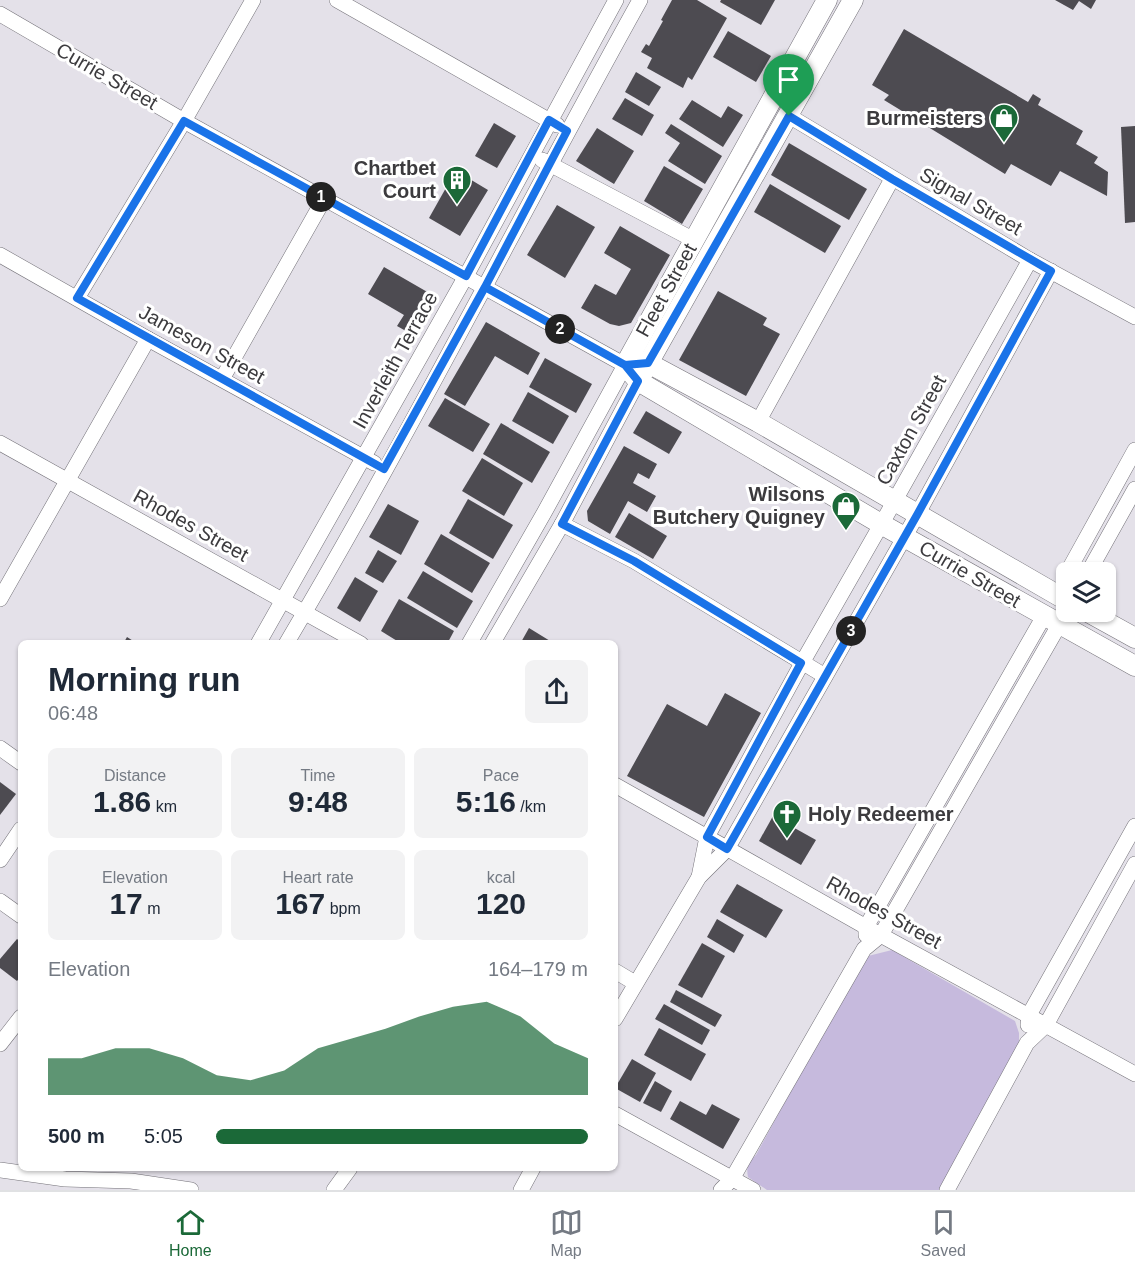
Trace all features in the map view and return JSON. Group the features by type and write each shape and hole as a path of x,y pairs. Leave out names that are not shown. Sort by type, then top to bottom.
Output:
{"main road":[{"name":"Fleet Street","path":"625,365 827,0"},
{"name":"Fleet Street","path":"638,381 853,0"},
{"path":"815,22 834,34"},
{"path":"625,365 648,363"},
{"name":"Currie Street","path":"648,363 759,422 1056,594"},
{"name":"Currie Street","path":"625,365 638,381 881,524 1135,666"},
{"path":"1107,622 1135,638"}],"street":[{"path":"77,298 184,121 253,0"},
{"path":"337,0 567,131"},
{"name":"Inverleith Terrace","path":"260,640 365,458 616,0"},
{"path":"288,640 485,287 567,131 640,0"},
{"name":"Currie Street","path":"0,14 324,200 625,365"},
{"name":"Signal Street","path":"789,116 1030,260 1135,317"},
{"path":"532,155 694,240"},
{"path":"759,422 892,179"},
{"path":"222,379 324,200"},
{"name":"Jameson Street","path":"0,255 384,469"},
{"name":"Caxton Street","path":"699,876 707,837 801,663 1030,260"},
{"name":"Caxton Street","path":"618,1014 699,876 727,849 917,515 1051,271"},
{"path":"0,599 4,582 67,480 148,339"},
{"name":"Fleet Street","path":"471,640 625,365"},
{"name":"Fleet Street","path":"494,640 562,524 638,381"},
{"name":"Rhodes Street","path":"0,443 354,640"},
{"path":"1073,562 1135,450"},
{"path":"1094,562 1135,489"},
{"path":"562,524 634,561 825,676"},
{"path":"864,950 866,927 1052,621"},
{"path":"721,1190 733,1184 864,950 880,935 1052,621"},
{"path":"0,748 18,761"},
{"name":"Rhodes Street","path":"618,787 880,935 1135,1074"},
{"path":"1028,1043 1029,1015 1135,826"},
{"path":"0,860 18,833"},
{"path":"947,1190 1028,1043 1046,1025 1135,864"},
{"path":"0,901 18,914"},
{"path":"618,973 635,983"},
{"path":"0,1044 18,1021"},
{"path":"618,1116 733,1184 753,1190"},
{"path":"0,1170 66,1179 133,1180 191,1190"},
{"path":"334,1190 348,1171"},
{"path":"521,1190 531,1171"}],"shaded area":[{"path":"892,950 1015,1021 1019,1033 1019,1044 939,1190 767,1190 748,1177 749,1162 756,1155 864,957"}],"building":[{"path":"672,0 697,0 727,18 692,80 688,77 683,88 647,68 652,58 641,52 646,44 649,46"},
{"path":"721,0 775,0 761,25 720,2"},
{"path":"1055,0 1096,0 1091,9 1079,1 1073,10"},
{"path":"904,29 1028,102 1033,94 1041,99 1038,105 1083,131 1076,144 1098,157 1094,163 1108,172 1107,196 1060,171 1051,186 1011,164 1005,174 884,100 889,95 872,85"},
{"path":"728,31 771,56 756,82 713,57"},
{"path":"636,72 661,87 649,106 625,92"},
{"path":"625,98 654,115 642,136 612,119"},
{"path":"692,100 721,118 728,106 743,115 723,147 679,119"},
{"path":"494,123 516,136 497,168 475,156"},
{"path":"671,124 722,156 705,184 668,161 680,143 665,133"},
{"path":"1135,126 1135,222 1125,223 1121,127"},
{"path":"597,128 634,151 614,184 576,161"},
{"path":"789,143 867,189 849,220 771,175"},
{"path":"664,166 703,189 682,224 644,201"},
{"name":"Chartbet Court","path":"468,178 488,190 460,236 429,218 447,186 460,193"},
{"path":"770,184 841,226 825,253 754,212"},
{"path":"557,205 595,227 565,278 527,255"},
{"path":"620,226 670,255 631,323 619,326 610,324 581,308 595,284 616,295 631,269 604,253"},
{"path":"384,267 436,297 413,335 397,326 404,315 368,294"},
{"path":"718,291 767,318 763,325 780,334 746,396 679,360"},
{"path":"486,322 540,353 528,375 495,356 465,406 444,394"},
{"path":"545,358 592,384 576,413 529,387"},
{"path":"528,392 569,416 553,444 512,421"},
{"path":"445,398 490,424 473,452 428,426"},
{"path":"646,411 682,432 669,454 633,433"},
{"path":"501,423 550,452 532,483 483,454"},
{"path":"624,446 657,464 649,479 638,473 633,483 656,496 647,512 628,501 610,534 588,521 587,511"},
{"path":"482,458 523,483 504,516 462,491"},
{"path":"468,499 513,525 493,559 449,533"},
{"path":"388,504 419,521 401,555 369,537"},
{"path":"629,513 667,536 653,559 615,537"},
{"path":"441,534 490,563 472,593 424,564"},
{"path":"378,550 397,561 383,583 365,573"},
{"path":"423,571 473,601 457,628 407,598"},
{"path":"355,577 378,591 360,622 337,608"},
{"path":"399,599 454,631 449,640 396,640 381,631"},
{"path":"529,628 548,640 522,640"},
{"path":"725,693 761,713 704,817 627,776 667,704 707,726"},
{"path":"0,782 16,794 0,815"},
{"name":"Holy Redeemer","path":"773,816 816,840 801,865 759,841"},
{"path":"737,884 783,910 766,938 720,912"},
{"path":"717,919 744,935 734,953 707,937"},
{"path":"18,940 17,981 0,968 0,959"},
{"path":"702,943 725,956 702,998 678,985"},
{"path":"676,990 722,1015 715,1027 670,1002"},
{"path":"664,1004 710,1030 702,1045 655,1019"},
{"path":"659,1028 706,1054 691,1081 644,1055"},
{"path":"632,1059 656,1073 640,1102 618,1090 618,1083"},
{"path":"655,1081 672,1091 661,1112 643,1103"},
{"path":"680,1101 706,1115 712,1104 740,1119 723,1149 670,1119"}],"place":[{"name":"Burmeisters","path":"1004,144"},
{"name":"Chartbet Court","path":"457,206"},
{"name":"Wilsons Butchery Quigney","path":"846,532"},
{"name":"Holy Redeemer","path":"787,840"}],"route":[{"path":"789,116 648,363 625,365 485,287 567,131 549,120 466,276 184,121 77,298 384,469 485,287 555,326 625,365 638,381 562,524 634,561 801,663 707,837 727,849 917,515 1051,271 789,116"}]}
